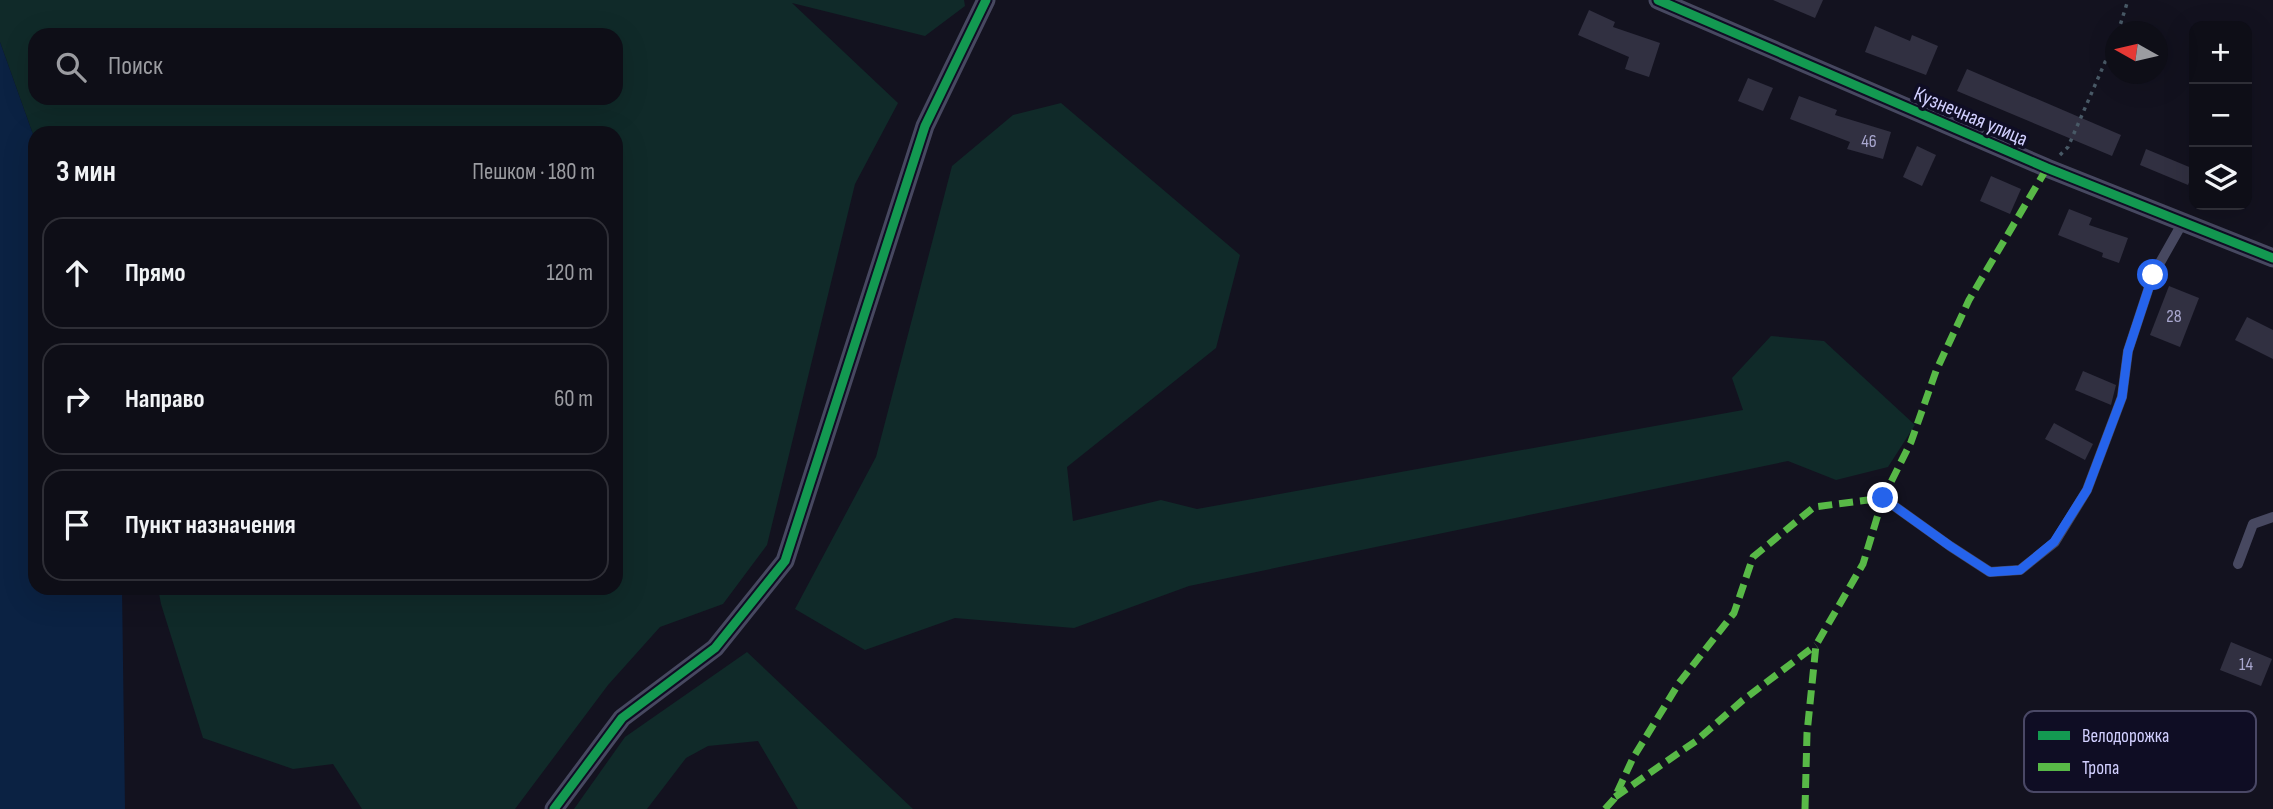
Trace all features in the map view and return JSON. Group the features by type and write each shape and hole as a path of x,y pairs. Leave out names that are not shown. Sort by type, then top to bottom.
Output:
{"street":[{"path":"554,809 622,718 715,648 785,561 925,126 986,0"},
{"name":"Кузнечная улица","path":"1658,0 2047,168 2273,258"}],"lane":[{"path":"1883,498 1990,572 2020,570 2054,542 2087,490 2122,397 2128,351 2153,275 2183,221"},
{"path":"2238,564 2253,524 2273,517"}],"path":[{"path":"2121,21 2128,0"},
{"path":"2047,168 2068,147 2105,62"}],"green space":[{"path":"0,0 964,0 965,6 925,36 792,3 898,103 855,184 767,545 723,604 660,627 608,685 515,809 362,809 333,764 293,769 203,738 159,595 623,595 623,126 30,126 0,42"},
{"path":"1061,103 1240,255 1216,348 1067,467 1073,521 1161,500 1197,509 1743,410 1732,378 1771,336 1824,341 1915,425 1888,467 1836,480 1788,461 1189,586 1074,628 955,618 865,650 795,609 876,457 952,166 1013,115"},
{"path":"747,652 913,809 798,809 758,741 708,746 686,758 647,809 574,809 625,737"}],"water":[{"path":"0,42 30,126 28,595 122,595 125,809 0,809"}],"building":[{"path":"1773,0 1823,0 1815,18"},
{"path":"1589,10 1615,22 1613,27 1660,43 1649,77 1625,69 1629,57 1578,35"},
{"path":"1875,26 1910,41 1912,35 1938,46 1926,75 1865,52"},
{"path":"1967,69 2121,135 2112,156 1957,91"},
{"path":"1748,78 1773,88 1763,111 1738,101"},
{"path":"1799,96 1837,110 1835,115 1891,132 1883,159 1847,149 1850,142 1790,119"},
{"path":"1917,146 1936,155 1922,186 1903,177"},
{"path":"2146,149 2189,167 2188,185 2140,165"},
{"path":"1991,176 2021,189 2010,214 1980,201"},
{"path":"2069,209 2092,218 2089,225 2128,238 2119,263 2102,257 2103,253 2058,235"},
{"path":"2169,286 2199,298 2180,347 2150,335"},
{"path":"2247,317 2273,330 2273,359 2235,340"},
{"path":"2083,371 2116,385 2111,405 2075,390"},
{"path":"2054,423 2093,444 2085,460 2045,439"},
{"path":"2231,642 2272,659 2261,686 2220,670"}],"marked path":[{"path":"1605,809 1614,799 1633,758 1679,683 1734,613 1753,557 1814,507 1883,498 1911,442 1936,371 1969,300 2047,168"},
{"path":"1805,809 1807,733 1816,645 1863,564 1883,498"},
{"path":"1615,797 1696,741 1743,700 1816,645"}],"cycle path":[{"path":"554,809 622,718 715,648 785,561 925,126 986,0"},
{"path":"1658,0 2047,168 2273,258"}],"route":[{"path":"1883,498 1990,572 2020,570 2054,542 2087,490 2122,397 2128,351 2153,275"}]}
